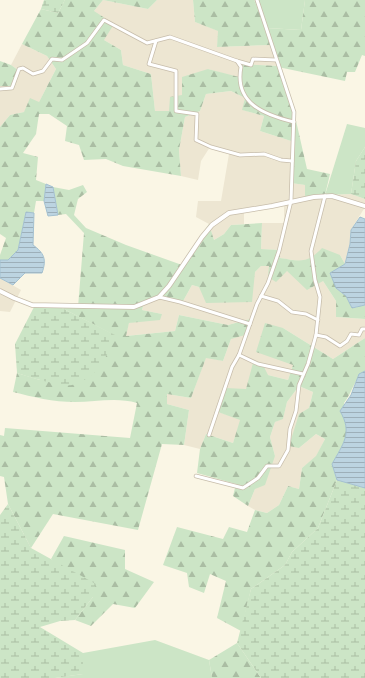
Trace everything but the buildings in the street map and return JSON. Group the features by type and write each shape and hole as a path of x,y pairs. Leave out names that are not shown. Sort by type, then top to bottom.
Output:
{"street":[{"path":"210,435 232,367 239,355 261,296 268,283 279,251 291,201 294,112 257,0"},
{"path":"0,90 12,88 19,69 23,68 33,74 43,71 52,59 62,60 87,43 104,20 147,42 170,37 251,65 253,59 276,60"},
{"path":"156,41 149,64 176,71 176,111 197,114 196,140 211,148 240,155 264,154 281,160 292,161"},
{"path":"237,61 241,67 239,79 243,96 270,116 294,122"},
{"path":"196,476 243,488 258,478 267,466 278,466 281,464 288,450 290,429 296,412 296,395 308,364 316,335 320,297 315,280 311,251 325,196"},
{"path":"0,291 23,302 39,306 134,307 159,297 169,286 202,237 222,217 234,211 272,206 291,201 325,196 332,196 365,206"},
{"path":"261,296 278,301 292,312 306,314 318,320"},
{"path":"159,297 250,324"},
{"path":"316,335 326,337 340,346 347,341 351,334 359,334 362,329 365,329"},
{"path":"239,355 258,364 303,374"}],"shaded area":[{"path":"103,0 148,9 157,0 193,0 195,22 219,31 217,47 270,45 278,66 242,64 239,78 208,69 170,111 155,111 151,74 123,65 121,50 104,40 94,11"},
{"path":"22,44 47,56 56,69 39,102 24,112 10,115 0,127 0,86 15,86 18,70 11,65"},
{"path":"231,91 245,98 243,110 264,116 260,131 291,141 292,183 305,185 325,195 351,194 365,199 365,207 351,230 350,244 345,264 340,255 299,261 280,258 279,250 261,249 262,223 284,223 284,203 244,208 244,224 231,225 224,234 214,240 209,224 196,217 198,201 221,201 229,154 210,147 201,161 198,180 181,176 179,150 185,117 200,111 206,94"},
{"path":"261,266 269,266 323,281 336,301 336,317 365,319 365,338 333,359 283,328 293,365 288,380 268,375 246,389 218,412 241,419 233,443 206,434 200,449 184,445 189,410 167,404 167,394 191,398 206,357 223,361 231,339 250,319 228,325 179,315 175,331 125,336 129,323 162,314 142,310 144,302 153,297 182,303 192,285 199,287 255,272"},
{"path":"0,278 21,290 10,312 0,311"},
{"path":"299,386 313,392 299,448 316,434 325,439 316,457 302,468 299,489 288,486 279,505 267,513 255,510 248,506 255,489 275,456 270,437 275,422 283,418 287,402"}],"green space":[{"path":"44,0 65,0 58,13 41,9"},
{"path":"65,0 103,0 94,11 114,24 104,40 121,50 123,65 151,74 155,111 169,111 170,97 182,95 182,77 208,69 239,77 242,64 278,66 270,45 217,47 218,31 195,22 193,0 254,0 267,28 301,30 305,0 365,0 365,56 362,55 355,72 347,72 345,81 278,67 294,112 307,169 330,174 325,195 305,199 305,185 291,183 291,141 260,131 264,116 242,110 245,98 231,91 206,94 200,111 185,117 179,150 181,176 123,166 106,159 84,160 79,145 65,141 67,126 49,114 39,114 36,134 23,153 38,157 36,180 46,184 44,201 36,201 34,213 26,212 18,250 8,260 0,260 0,255 6,238 0,234 0,127 10,115 24,112 30,98 39,102 56,69 47,56 22,44 41,9 58,13"},
{"path":"103,0 157,0 148,9"},
{"path":"254,0 305,0 301,30 267,28"},
{"path":"0,61 11,65 18,70 15,86 0,86"},
{"path":"347,124 365,128 365,147 356,161 351,194 325,195"},
{"path":"365,147 365,199 351,194 356,161"},
{"path":"83,185 87,192 78,199 74,215 86,228 126,245 182,265 209,224 214,240 224,234 231,225 262,223 261,249 280,250 280,258 303,260 312,257 322,248 340,255 345,264 336,288 346,296 353,308 365,305 365,319 336,317 336,301 323,281 307,290 287,271 276,282 268,277 269,266 261,266 255,272 252,302 206,303 199,287 192,285 182,303 153,297 144,302 142,310 162,314 160,320 129,323 126,336 175,331 179,315 228,325 250,319 245,335 231,339 223,361 206,358 191,398 167,394 167,404 189,410 184,445 162,444 138,530 53,514 31,548 8,504 4,477 0,476 0,435 4,436 5,428 130,438 137,403 122,400 75,402 59,401 13,392 17,373 40,380 114,335 60,307 78,307 84,233 66,214 58,215 53,187 69,190"},
{"path":"34,307 60,307 115,335 100,366 81,382 72,385 60,385 17,373 15,344"},
{"path":"265,323 283,328 333,359 365,338 365,371 356,381 344,403 347,438 332,464 337,480 318,528 292,552 285,565 251,589 241,631 217,618 226,581 210,574 204,593 189,587 187,573 163,565 177,527 223,539 229,527 247,532 255,510 267,513 279,505 288,486 299,489 302,468 316,456 325,439 316,434 299,448 289,446 299,414 309,408 313,392 299,386 287,402 283,419 275,422 270,437 275,456 265,485 255,489 248,506 233,496 236,484 197,473 200,449 206,434 233,443 240,420 218,412 226,388 246,389 253,363 264,367 268,375 288,380 293,365 256,352"},
{"path":"337,480 365,488 365,678 261,678 237,643 251,589 285,565 292,552 318,528"},
{"path":"8,504 31,548 96,584 93,597 75,620 60,621 40,627 83,653 83,674 55,678 0,678 0,515"},
{"path":"64,536 125,550 125,569 154,582 135,608 113,604 91,626 75,620 93,597 51,559"},
{"path":"155,640 209,660 212,678 55,678 83,674 83,653"},
{"path":"237,643 261,678 212,678 209,660"}],"water":[{"path":"46,184 53,187 58,215 48,216 44,201"},
{"path":"26,212 34,213 33,245 44,257 44,268 42,273 25,273 13,285 0,278 0,260 8,260 18,250"},
{"path":"360,217 365,219 365,305 352,308 346,296 336,288 330,273 345,264 350,244 351,230"},
{"path":"365,371 365,488 337,480 332,464 343,444 346,432 344,419 340,411 351,395 359,374"}]}
